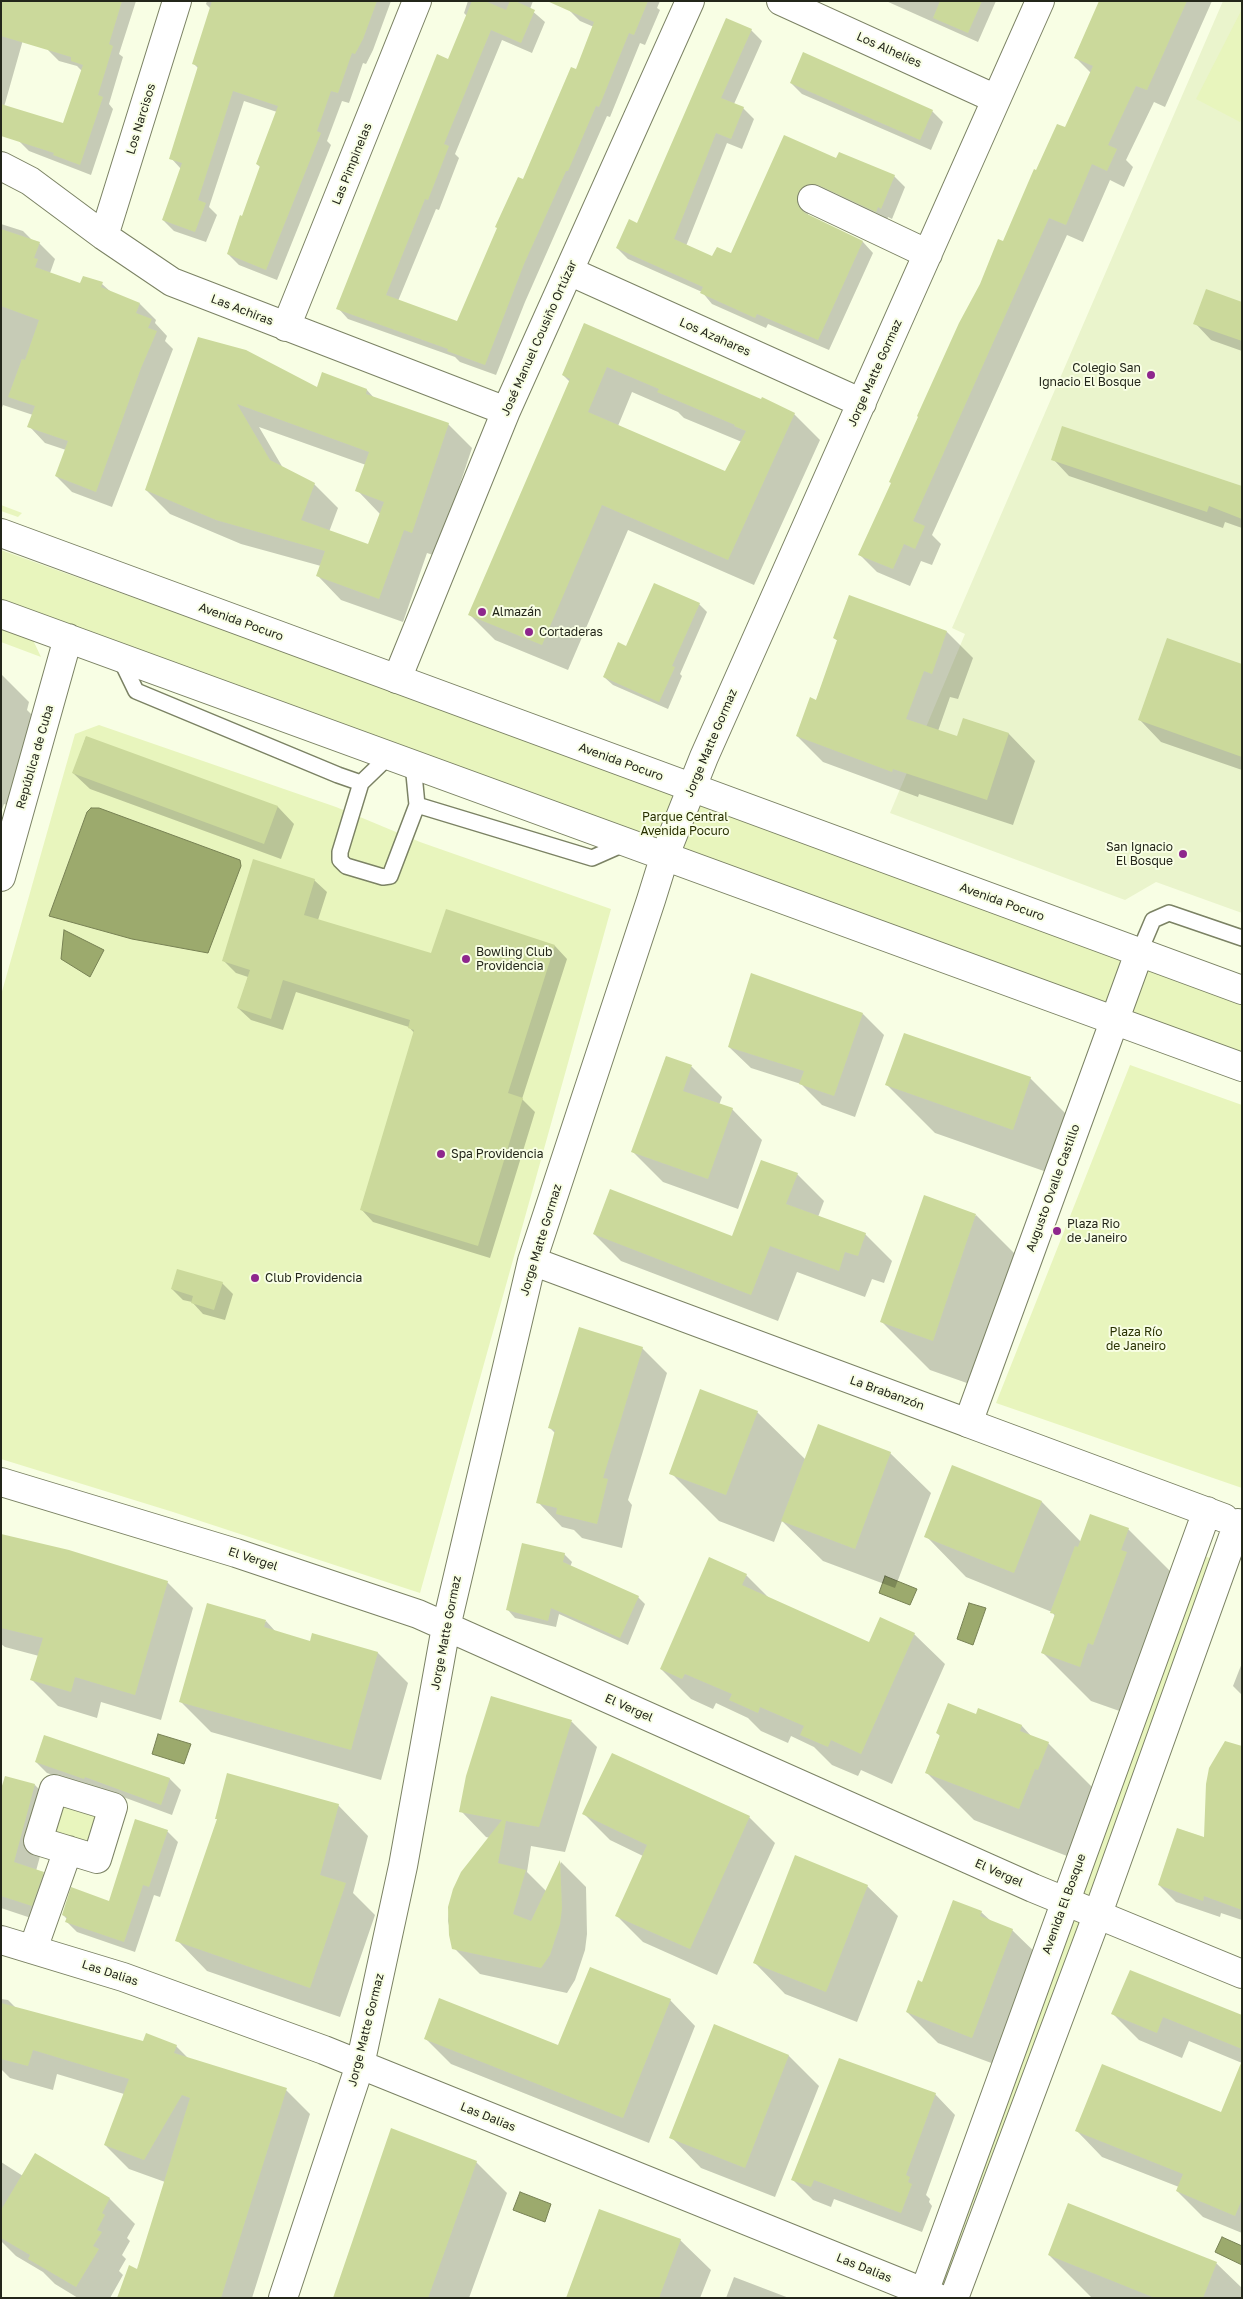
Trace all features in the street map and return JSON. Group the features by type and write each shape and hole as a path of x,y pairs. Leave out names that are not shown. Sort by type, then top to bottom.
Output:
{"street":[{"name":"Los Narcisos","path":"104,236 177,1"},
{"name":"Las Pimpinelas","path":"286,327 417,1"},
{"name":"José Manuel Cousiño Ortúzar","path":"397,679 506,412 690,1"},
{"name":"Los Alhelies","path":"781,1 996,99"},
{"name":"Jorge Matte Gormaz","path":"283,2298 360,2065 403,1866 446,1627 532,1262 666,855 692,788 1040,1"},
{"name":"Las Achiras","path":"1,166 30,181 104,236 172,282 506,412"},
{"path":"812,200 928,254"},
{"name":"Los Azahares","path":"569,271 862,403"},
{"name":"Avenida Pocuro","path":"1,533 1242,990"},
{"path":"1,614 666,855 1242,1067"},
{"name":"República de Cuba","path":"1,877 68,638"},
{"name":"Augusto Ovalle Castillo","path":"968,1423 1139,953"},
{"name":"La Brabanzón","path":"532,1262 1240,1523"},
{"name":"El Vergel","path":"1,1482 236,1553 418,1614 1098,1916 1242,1974"},
{"name":"Avenida El Bosque","path":"928,2296 1065,1901 1207,1511"},
{"path":"954,2298 1098,1916 1240,1523"},
{"path":"34,1949 68,1850"},
{"name":"Las Dalias","path":"1,1940 149,1986 360,2065 928,2296"}],"lane":[{"path":"120,657 136,691 361,783"},
{"path":"401,760 416,805 390,876 383,877 346,866 340,860 340,852 361,783 401,760"},
{"path":"416,805 592,858 627,842"},
{"path":"1139,953 1153,920 1169,913 1242,938"}],"shaded area":[{"name":"Colegio San Ignacio El Bosque","path":"1223,1 1242,1 1242,913 1156,882 1125,900 890,813 965,634 952,628"},
{"path":"91,808 99,808 240,860 241,866 208,953 132,939 49,916 87,812"},
{"path":"64,930 104,950 90,977 61,959"},
{"path":"885,1576 917,1589 910,1605 879,1593"},
{"path":"969,1603 986,1608 973,1645 957,1639"},
{"path":"158,1734 191,1744 184,1764 152,1754"},
{"path":"520,2192 551,2204 545,2222 513,2210"},
{"path":"1222,2237 1242,2246 1242,2265 1215,2252"}],"green space":[{"path":"1241,11 1242,118 1240,122 1196,99"},
{"path":"1,505 22,513 18,517 1,511"},
{"name":"Parque Central Avenida Pocuro","path":"1,550 682,795 1242,1002 1242,1057 1,602"},
{"path":"1,629 33,640 41,657 1,642"},
{"name":"Club Providencia","path":"99,725 336,807 420,842 611,909 420,1593 173,1512 1,1459 1,995 75,734"},
{"name":"Plaza Río de Janeiro","path":"1130,1065 1242,1105 1242,1488 996,1403"},
{"path":"1206,1557 1216,1559 1100,1876 970,2212 939,2298 927,2298"},
{"path":"61,1802 102,1815 91,1848 50,1835"}],"building":[{"path":"1,1 122,1 109,44 113,46 98,95 103,97 80,165 53,155 54,153 1,136 1,104 63,123 83,65 71,61 71,57 1,36"},
{"path":"212,1 377,1 363,39 355,54 352,53 338,93 331,91 317,131 321,133 266,270 227,254 240,215 242,216 260,166 256,164 278,106 233,91 198,200 206,203 195,232 162,220 182,163 169,159 198,66 192,64"},
{"path":"472,1 485,1 506,10 510,1 515,1 535,10 521,43 491,30 444,144 449,146 428,200 425,199 386,295 457,321 497,228 495,227 518,177 523,179 571,67 576,69 594,22 547,1 648,1 634,35 629,33 599,107 596,106 524,264 485,365 447,351 448,349 336,309 437,54 448,59"},
{"path":"940,1 982,1 968,33 933,18"},
{"path":"1099,1 1187,1 1147,90 1136,86 1108,145 1117,149 1107,171 1092,164 1066,225 1049,218 913,521 925,526 915,549 904,544 893,569 858,555 891,483 889,482 917,416 959,323 980,284 998,239 1003,241 1034,169 1036,170 1057,124 1065,127 1093,66 1074,58"},
{"path":"726,18 752,29 721,98 744,107 731,139 716,133 674,239 712,256 717,247 731,253 784,135 836,158 839,152 895,175 881,209 878,207 876,212 818,185 810,184 804,186 798,193 797,201 799,207 805,213 863,241 818,340 757,314 755,318 700,293 703,287 616,248 629,219 637,223"},
{"path":"803,52 933,110 920,140 790,83"},
{"path":"1,229 40,242 34,258 38,259 35,267 80,283 83,276 103,282 101,287 140,303 136,313 152,319 148,328 157,331 141,368 96,492 55,476 68,441 27,427 35,406 8,397 22,359 25,360 39,320 1,306"},
{"path":"1206,289 1242,302 1242,341 1193,324"},
{"path":"584,323 761,399 762,397 795,413 728,560 602,505 542,645 468,615 570,379 562,375","holes":["607,367 659,389 657,392 746,431 725,471 588,412"]},
{"path":"198,337 246,350 317,387 322,372 367,389 366,394 449,423 412,533 404,530 379,599 316,576 325,551 216,520 145,490","holes":["237,404 369,452 355,491 384,502 368,544 301,520 315,483 270,460"]},
{"path":"1062,426 1242,486 1242,519 1209,506 1207,512 1051,460"},
{"path":"654,583 700,603 672,666 675,667 659,702 603,677 618,642 626,646"},
{"path":"849,595 947,631 932,674 924,671 906,719 957,736 963,718 1009,733 987,800 893,769 892,772 796,736 810,697 816,700 837,640 833,638"},
{"path":"1167,638 1242,664 1242,757 1138,720"},
{"path":"86,736 278,806 264,844 72,773"},
{"path":"253,859 315,879 304,915 431,953 446,909 555,945 508,1093 523,1098 478,1246 360,1210 414,1030 408,1028 410,1020 283,980 271,1019 237,1008 250,970 222,961"},
{"path":"751,973 863,1013 834,1096 799,1084 804,1071 728,1047"},
{"path":"904,1033 1031,1077 1013,1130 885,1085"},
{"path":"666,1056 692,1065 683,1091 733,1108 708,1179 631,1152"},
{"path":"761,1160 798,1173 786,1204 866,1233 858,1256 845,1252 839,1271 770,1246 751,1295 593,1234 610,1189 732,1236"},
{"path":"924,1195 976,1214 933,1341 880,1322"},
{"path":"177,1269 223,1282 214,1310 191,1303 193,1296 171,1289"},
{"path":"579,1327 643,1347 603,1478 608,1479 597,1524 556,1514 557,1508 536,1503 555,1430 548,1428"},
{"path":"700,1389 758,1411 726,1495 669,1474"},
{"path":"818,1424 891,1452 855,1549 781,1521"},
{"path":"952,1465 1042,1501 1014,1573 924,1537"},
{"path":"1090,1514 1129,1528 1121,1550 1127,1552 1093,1645 1088,1643 1080,1667 1041,1653 1055,1614 1050,1613 1075,1546 1078,1547"},
{"path":"1,1534 69,1550 168,1581 135,1695 75,1677 71,1692 30,1680 43,1638 1,1628"},
{"path":"522,1543 565,1553 563,1562 639,1596 620,1638 551,1608 548,1621 506,1610"},
{"path":"709,1557 747,1574 742,1585 869,1642 880,1617 915,1633 861,1754 831,1740 828,1747 800,1735 804,1726 760,1707 758,1713 729,1700 732,1694 685,1674 682,1679 660,1669"},
{"path":"207,1603 266,1620 264,1627 310,1641 312,1633 378,1652 351,1750 179,1702"},
{"path":"491,1696 572,1720 539,1827 506,1821 498,1863 526,1870 513,1914 531,1921 560,1860 562,1908 560,1924 550,1955 541,1968 452,1949 449,1935 448,1907 453,1889 461,1872 502,1820 459,1812 466,1776"},
{"path":"948,1703 976,1714 978,1708 1022,1725 1020,1731 1049,1742 1038,1770 1035,1769 1019,1809 925,1773 940,1735 936,1733"},
{"path":"44,1735 170,1778 161,1805 85,1777 84,1779 35,1762"},
{"path":"1225,1741 1242,1746 1242,1910 1204,1896 1203,1901 1158,1885 1177,1828 1204,1837 1206,1784 1209,1768"},
{"path":"612,1753 750,1816 690,1949 615,1916 647,1845 582,1814"},
{"path":"227,1773 339,1804 320,1875 346,1883 310,1988 175,1941 217,1819 215,1819"},
{"path":"5,1776 35,1784 14,1862 44,1872 32,1906 1,1896 1,1789"},
{"path":"135,1819 168,1830 149,1887 143,1885 124,1942 65,1922 67,1917 62,1915 71,1887 109,1901"},
{"path":"795,1855 868,1885 826,1992 753,1963"},
{"path":"953,1900 982,1911 980,1916 1013,1929 972,2038 906,2012 918,1980 922,1982"},
{"path":"590,1967 671,1999 623,2118 424,2039 439,1998 558,2045"},
{"path":"1130,1970 1242,2015 1242,2049 1163,2017 1157,2033 1111,2014"},
{"path":"1,2003 143,2041 146,2033 177,2045 174,2053 287,2088 221,2298 117,2298 129,2265 137,2269 190,2098 182,2095 144,2160 104,2145 129,2079 33,2050 28,2066 1,2059"},
{"path":"714,2024 789,2055 745,2168 669,2138"},
{"path":"839,2058 936,2093 906,2175 910,2177 908,2182 912,2184 901,2213 814,2180 811,2187 791,2180"},
{"path":"1241,2063 1242,2199 1235,2216 1176,2191 1183,2174 1075,2131 1102,2064 1221,2112"},
{"path":"391,2128 477,2161 428,2298 333,2298"},
{"path":"35,2153 110,2198 102,2213 105,2215 97,2230 102,2232 93,2246 99,2249 76,2287 28,2259 30,2255 1,2238 1,2210"},
{"path":"1068,2203 1217,2262 1203,2298 1155,2298 1048,2255"},
{"path":"599,2209 681,2239 659,2298 566,2298"}],"place":[{"name":"Colegio San Ignacio El Bosque","path":"1151,375"},
{"name":"Almazán","path":"482,612"},
{"name":"Cortaderas","path":"529,632"},
{"name":"San Ignacio El Bosque","path":"1183,854"},
{"name":"Bowling Club Providencia","path":"466,959"},
{"name":"Spa Providencia","path":"441,1154"},
{"name":"Plaza Rio de Janeiro","path":"1057,1231"},
{"name":"Club Providencia","path":"255,1278"}]}
